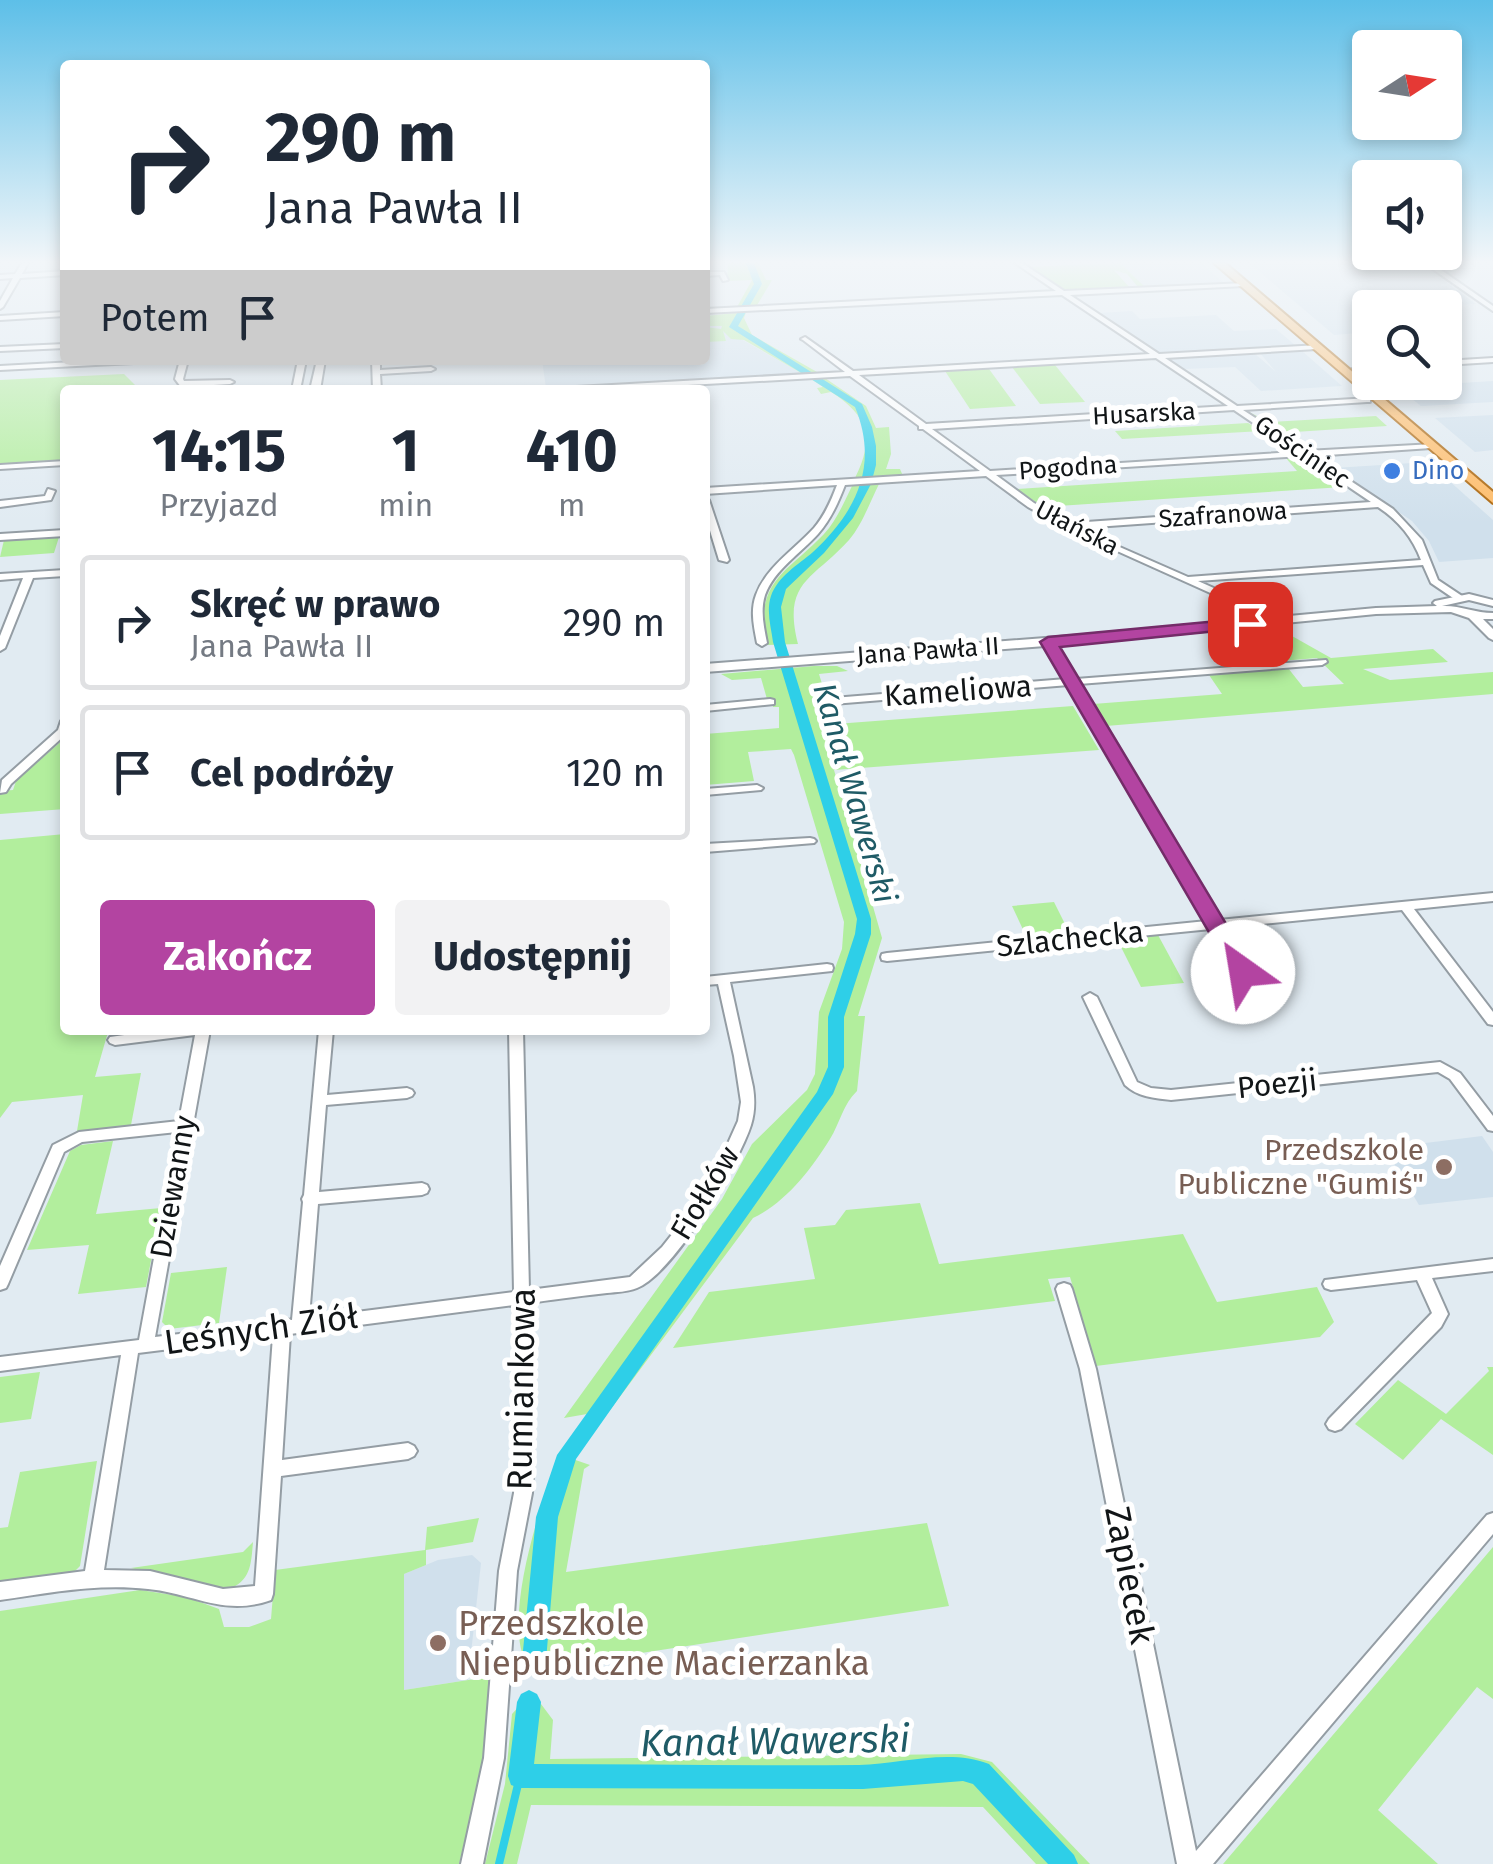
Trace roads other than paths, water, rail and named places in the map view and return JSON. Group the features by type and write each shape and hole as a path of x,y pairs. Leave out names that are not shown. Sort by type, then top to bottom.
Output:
{"main road":[{"path":"1320,350 1493,499"},
{"path":"1394,400 1493,484"}],"street":[{"name":"Ułańska","path":"820,350 985,474 1067,526 1250,607 1270,622"},
{"name":"Gościniec","path":"1148,350 1380,504 1409,528 1439,587 1456,603"},
{"path":"646,385 1264,350"},
{"path":"1462,362 1493,360"},
{"path":"0,368 60,365"},
{"path":"377,365 377,385"},
{"path":"378,372 431,369"},
{"path":"197,385 230,382"},
{"name":"Husarska","path":"922,427 1366,400"},
{"name":"Pogodna","path":"710,491 1431,446"},
{"path":"0,467 60,463"},
{"path":"762,643 754,606 762,586 812,539 828,518 842,482"},
{"path":"0,504 40,501 48,498 51,491"},
{"name":"Szafranowa","path":"1067,526 1380,504"},
{"path":"710,516 724,560"},
{"path":"0,537 60,532"},
{"path":"1188,580 1428,562"},
{"path":"0,577 60,573"},
{"path":"0,648 29,575"},
{"name":"Jana Pawła II","path":"710,668 1048,642 1490,600"},
{"path":"1456,603 1486,622"},
{"path":"1048,642 1243,972"},
{"name":"Kameliowa","path":"833,701 1322,662"},
{"path":"710,708 770,702"},
{"path":"2,790 60,733"},
{"path":"710,792 758,788"},
{"path":"710,848 810,840"},
{"name":"Szlachecka","path":"887,956 1493,897"},
{"path":"1406,905 1493,1021"},
{"path":"710,980 827,968"},
{"name":"Fiołków","path":"523,1298 634,1283 653,1271 684,1233 744,1126 748,1103 723,979"},
{"name":"Poezji","path":"1090,998 1130,1082 1148,1093 1171,1095 1440,1067 1455,1076 1493,1126"},
{"path":"115,1040 158,1035"},
{"name":"Dziewanny","path":"93,1578 199,1035"},
{"path":"0,1591 93,1578 150,1580 223,1598 264,1594 273,1470 310,1199 326,1035"},
{"name":"Rumiankowa","path":"472,1864 494,1758 508,1571 523,1493 516,1035"},
{"path":"321,1101 407,1093"},
{"path":"0,1284 58,1150 79,1137 183,1126"},
{"path":"310,1199 422,1188"},
{"path":"1332,1284 1493,1264"},
{"path":"1335,1424 1440,1314 1422,1273"},
{"name":"Zapiecek","path":"1064,1289 1088,1369 1188,1864"},
{"name":"Leśnych Ziół","path":"0,1364 523,1298"},
{"path":"273,1470 408,1451"},
{"path":"1200,1864 1493,1521"}],"waterway":[{"name":"Kanał Wawerski","path":"534,1661 547,1517 567,1455 825,1094 836,1067 836,1017 863,934 864,919 779,642 775,607 784,583 835,535 858,501 871,465 868,427 859,406 770,350"},
{"name":"Kanał Wawerski","path":"529,1702 520,1776 863,1777 963,1769 980,1773 1065,1864"},
{"path":"499,1864 520,1776"}],"place":[{"name":"Dino","path":"1392,471"},
{"name":"Przedszkole Publiczne \"Gumiś\"","path":"1444,1167"},
{"name":"Przedszkole Niepubliczne Macierzanka","path":"438,1643"}]}
